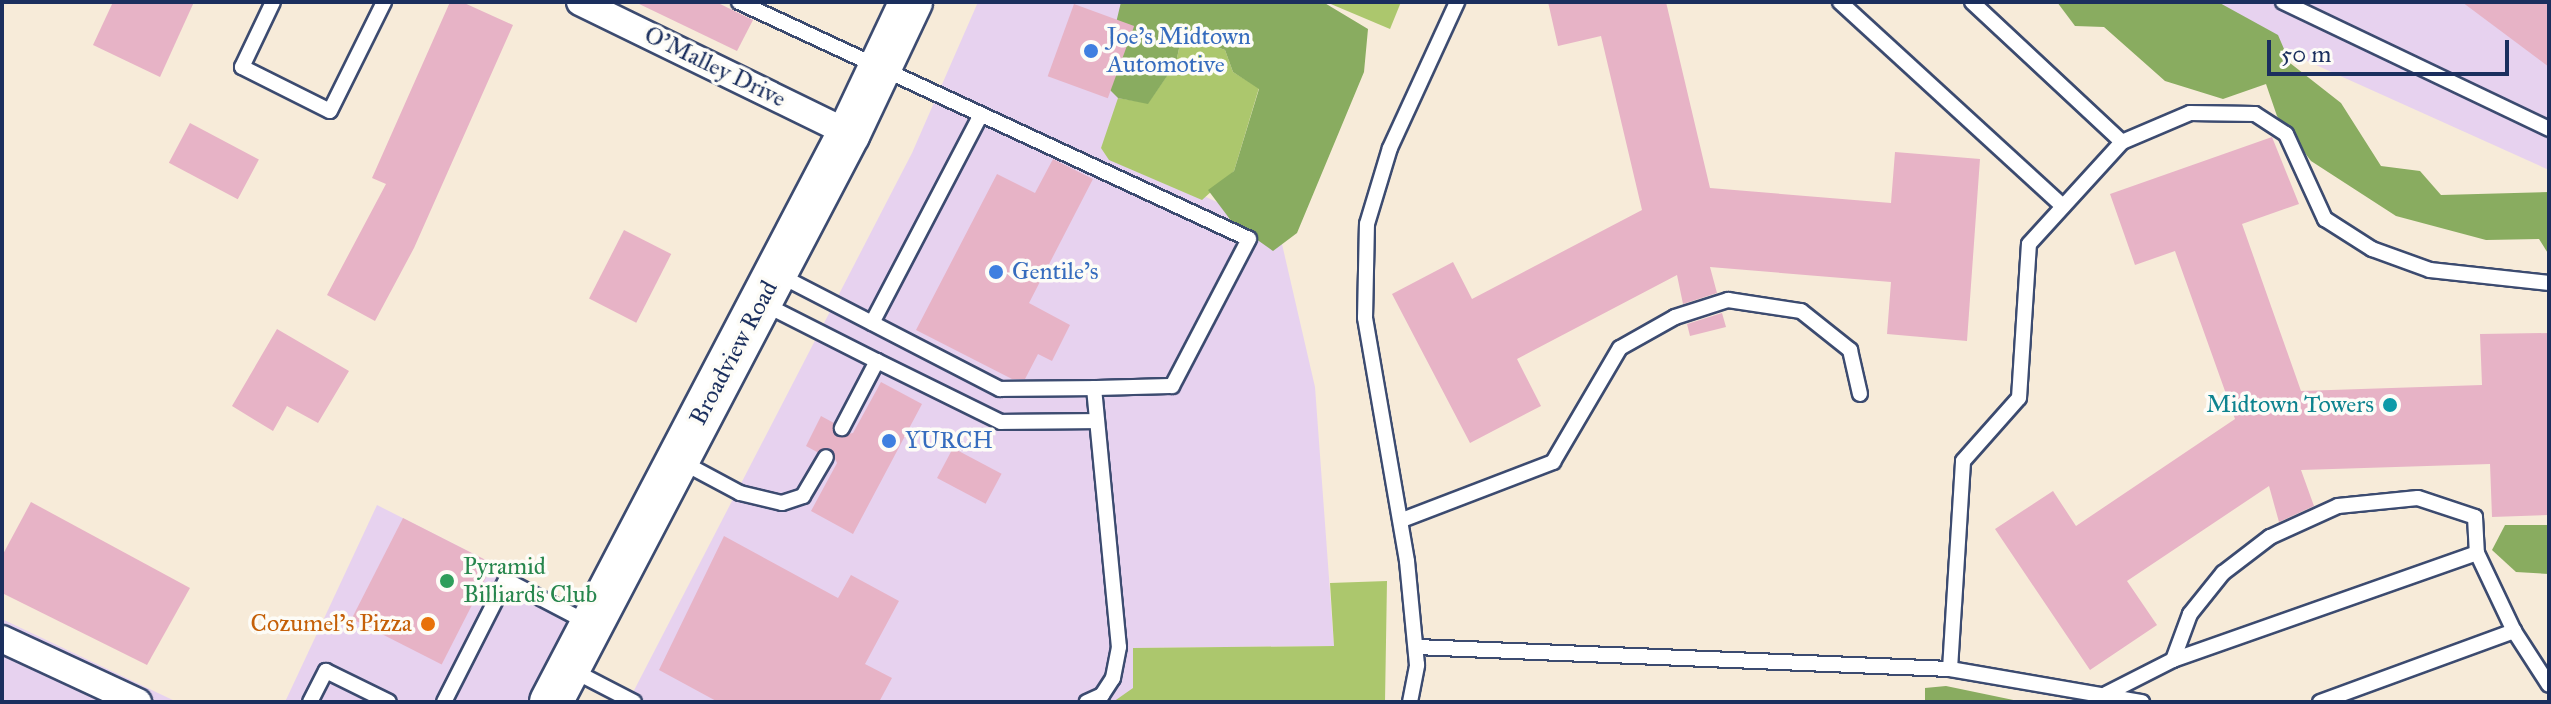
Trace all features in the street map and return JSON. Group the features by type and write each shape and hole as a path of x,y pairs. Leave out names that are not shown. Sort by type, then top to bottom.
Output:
{"main road":[{"name":"Broadview Road","path":"560,685 849,133 911,2"}],"street":[{"name":"O'Malley Drive","path":"580,2 849,133"},
{"path":"2,639 138,702"}],"lane":[{"path":"273,2 242,67 330,111 384,2"},
{"path":"739,2 879,71 1249,239 1172,386 1022,393 1000,389 872,323 769,288"},
{"path":"1410,702 1416,647 1402,520 1365,318 1367,224 1390,148 1457,2"},
{"path":"1840,2 2063,206"},
{"path":"1972,2 2122,142"},
{"path":"2283,2 2549,129"},
{"path":"1950,669 1963,461 2019,398 2029,244 2122,142 2190,113 2255,114 2286,134 2325,219 2372,249 2430,270 2549,283"},
{"path":"872,323 980,116"},
{"path":"769,288 877,361 1001,422 1097,421"},
{"path":"1402,520 1553,462 1620,348 1675,317 1728,300 1801,311 1850,350 1860,394"},
{"path":"842,428 877,361"},
{"path":"1087,702 1102,695 1113,678 1119,647 1094,388"},
{"path":"678,460 740,493 782,503 803,496 826,457"},
{"path":"2173,660 2190,614 2223,573 2270,537 2338,506 2418,498 2475,517 2477,553 2514,631 2549,685"},
{"path":"2106,694 2173,660 2477,553"},
{"path":"444,702 506,580 592,625"},
{"path":"2320,702 2514,631"},
{"path":"1416,647 1950,669 2142,702"},
{"path":"310,702 326,671 389,702"},
{"path":"560,685 634,702"}],"shaded area":[{"path":"978,2 1164,2 1101,148 1279,231 1315,387 1334,646 1133,648 1133,688 1120,702 628,702 912,153"},
{"path":"2176,2 2549,2 2549,170"},
{"path":"377,505 576,606 527,702 285,702"},
{"path":"2,619 177,702 2,702"}],"green space":[{"path":"1121,2 1323,2 1368,29 1364,72 1297,233 1273,251 1232,222 1208,190 1234,171 1259,89 1233,72 1225,50 1182,34 1176,63 1148,104 1118,98 1102,82"},
{"path":"1326,2 1401,2 1390,29"},
{"path":"2057,2 2218,2 2278,35 2290,63 2341,103 2381,166 2420,171 2441,195 2549,192 2549,255 2539,239 2486,240 2396,216 2311,161 2277,116 2266,84 2223,99 2165,81 2104,27 2075,26"},
{"path":"1182,34 1225,50 1233,72 1259,88 1234,171 1202,200 1109,160 1101,148 1118,98 1148,103 1176,63"},
{"path":"2505,525 2549,525 2549,574 2516,572 2492,550"},
{"path":"1387,581 1385,702 1113,702 1133,688 1133,648 1334,646 1330,583"},
{"path":"1946,686 2023,702 1925,702 1925,688"}],"building":[{"path":"113,2 194,2 160,77 93,45"},
{"path":"450,2 462,2 513,25 414,248 375,321 327,295 386,184 372,178"},
{"path":"635,2 716,2 753,20 737,51"},
{"path":"1548,2 1666,2 1710,188 1891,203 1895,152 1980,159 1967,341 1887,334 1891,282 1710,267 1717,293 1683,304 1677,275 1517,359 1541,406 1470,443 1392,294 1453,262 1472,299 1642,210 1601,36 1558,46"},
{"path":"2462,2 2549,2 2549,67"},
{"name":"Joe's Midtown Automotive","path":"1074,4 1134,26 1108,98 1048,76"},
{"path":"190,123 259,160 238,199 169,163"},
{"name":"Midtown Towers","path":"2272,137 2299,204 2242,224 2301,391 2482,385 2480,334 2549,333 2549,515 2492,517 2490,464 2301,470 2314,506 2279,522 2269,486 2127,581 2157,625 2090,670 1995,529 2053,491 2076,526 2235,419 2175,251 2135,265 2110,194"},
{"name":"Gentile's","path":"1053,159 1093,179 1029,303 1070,325 1052,361 1038,354 1025,379 1012,379 916,330 997,174 1035,193"},
{"path":"624,230 671,254 636,323 589,299"},
{"path":"1722,313 1726,327 1690,336 1687,324"},
{"path":"277,329 349,371 318,423 287,406 273,431 232,406"},
{"path":"881,382 922,404 853,534 811,511 837,463 830,448 817,452 806,446 821,416 834,423 837,436 853,433"},
{"path":"953,448 1002,474 986,504 937,478"},
{"path":"31,502 190,588 147,665 2,593 2,556"},
{"path":"403,518 493,564 442,665 352,619"},
{"path":"724,536 838,598 851,575 899,601 865,664 892,678 879,702 718,702 659,670"}],"place":[{"name":"Joe's Midtown Automotive","path":"1091,51"},
{"name":"Gentile's","path":"996,272"},
{"name":"Midtown Towers","path":"2390,405"},
{"name":"YURCH","path":"889,441"},
{"name":"Pyramid Billiards Club","path":"447,581"},
{"name":"Cozumel's Pizza","path":"428,624"}]}
